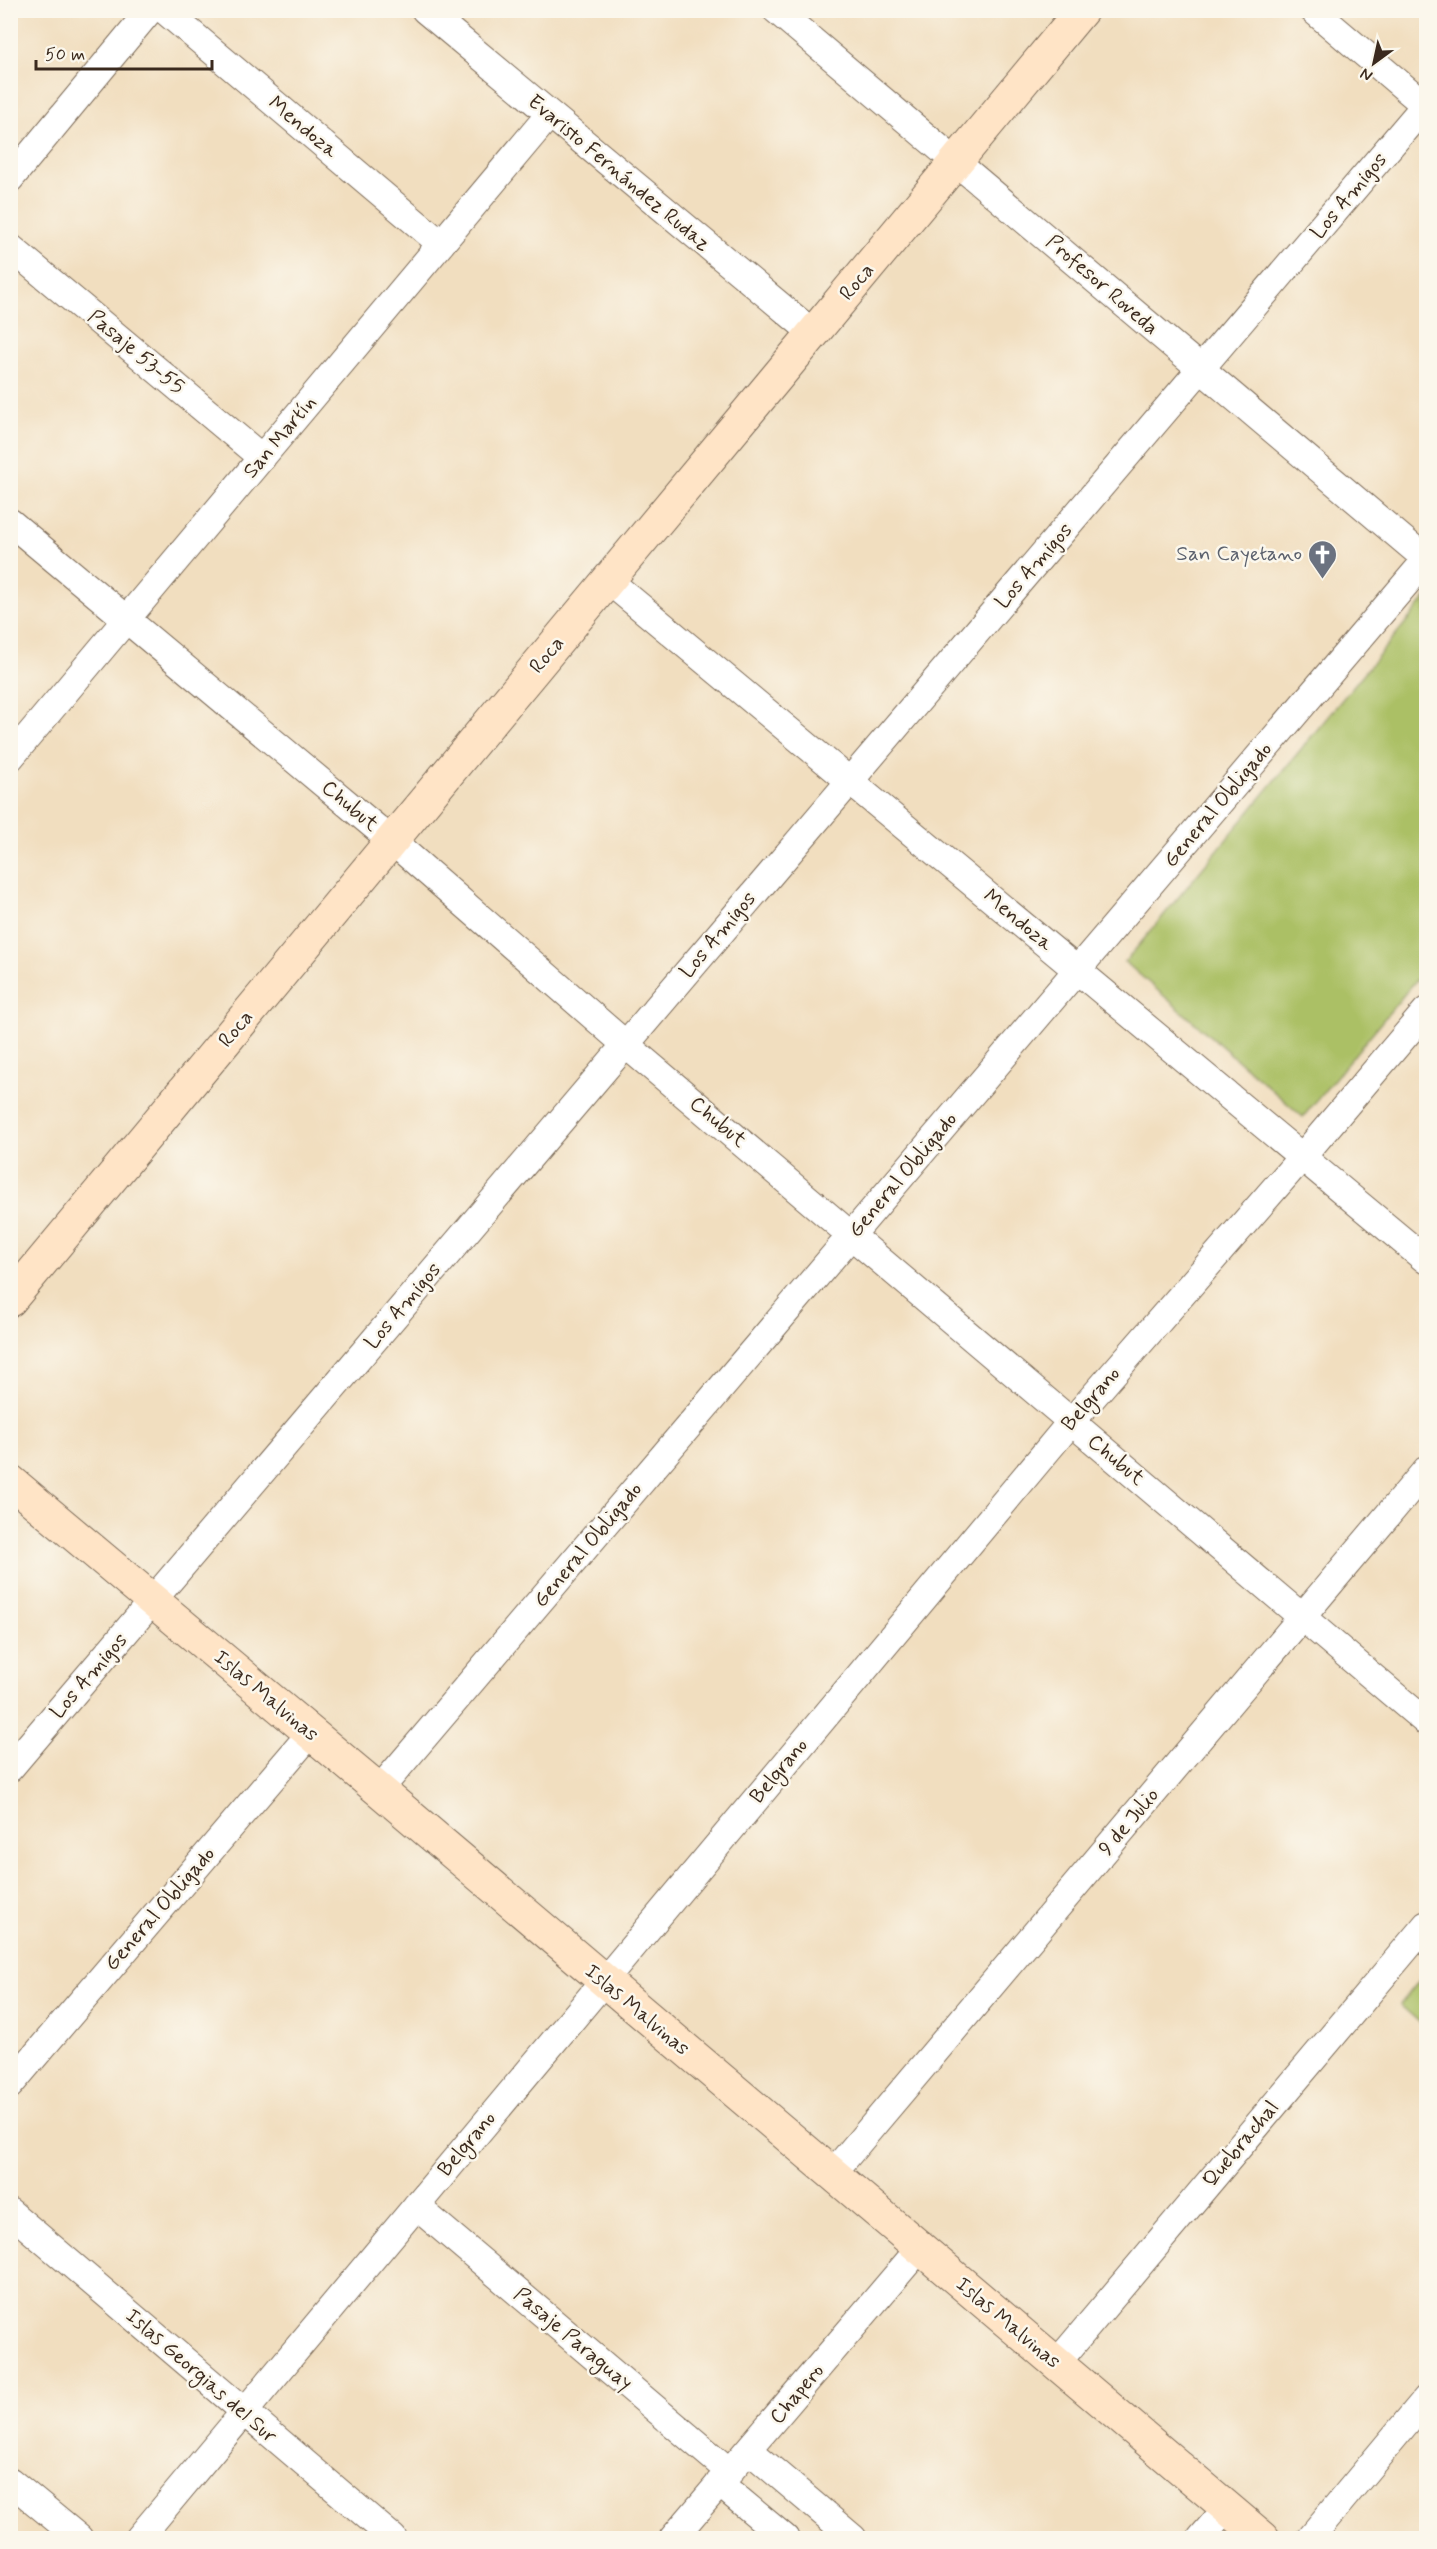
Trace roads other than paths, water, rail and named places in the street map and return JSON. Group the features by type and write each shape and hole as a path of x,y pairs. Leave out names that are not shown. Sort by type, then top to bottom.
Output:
{"street":[{"path":"10,179 150,10"},
{"name":"Mendoza","path":"164,10 441,244"},
{"name":"Evaristo Fernández Rudaz","path":"425,10 814,334"},
{"name":"Profesor Roveda","path":"776,10 1426,560"},
{"name":"Roca","path":"10,1300 1082,10"},
{"path":"1313,10 1426,105"},
{"name":"Los Amigos","path":"10,1768 1426,105"},
{"name":"San Martín","path":"10,758 549,115"},
{"name":"Pasaje 53-55","path":"10,247 262,458"},
{"name":"Chubut","path":"10,522 392,841 625,1044 1426,1722"},
{"name":"General Obligado","path":"379,1790 1426,560"},
{"name":"Mendoza","path":"609,581 1426,1260"},
{"name":"Belgrano","path":"139,2538 1071,1422 1426,1011"},
{"name":"9 de Julio","path":"832,2174 1426,1470"},
{"name":"Islas Malvinas","path":"10,1481 1263,2538"},
{"name":"General Obligado","path":"10,2085 310,1734"},
{"name":"Quebrachal","path":"1056,2364 1426,1924"},
{"name":"Pasaje Paraguay","path":"416,2206 725,2477 785,2538"},
{"name":"Islas Georgias del Sur","path":"10,2212 393,2538"},
{"name":"Chapero","path":"673,2538 920,2248"},
{"path":"1310,2538 1426,2399"},
{"path":"748,2450 853,2538"},
{"path":"10,2481 79,2538"},
{"path":"1201,2538 1227,2508"}],"place":[{"name":"San Cayetano","path":"1323,580"}]}
